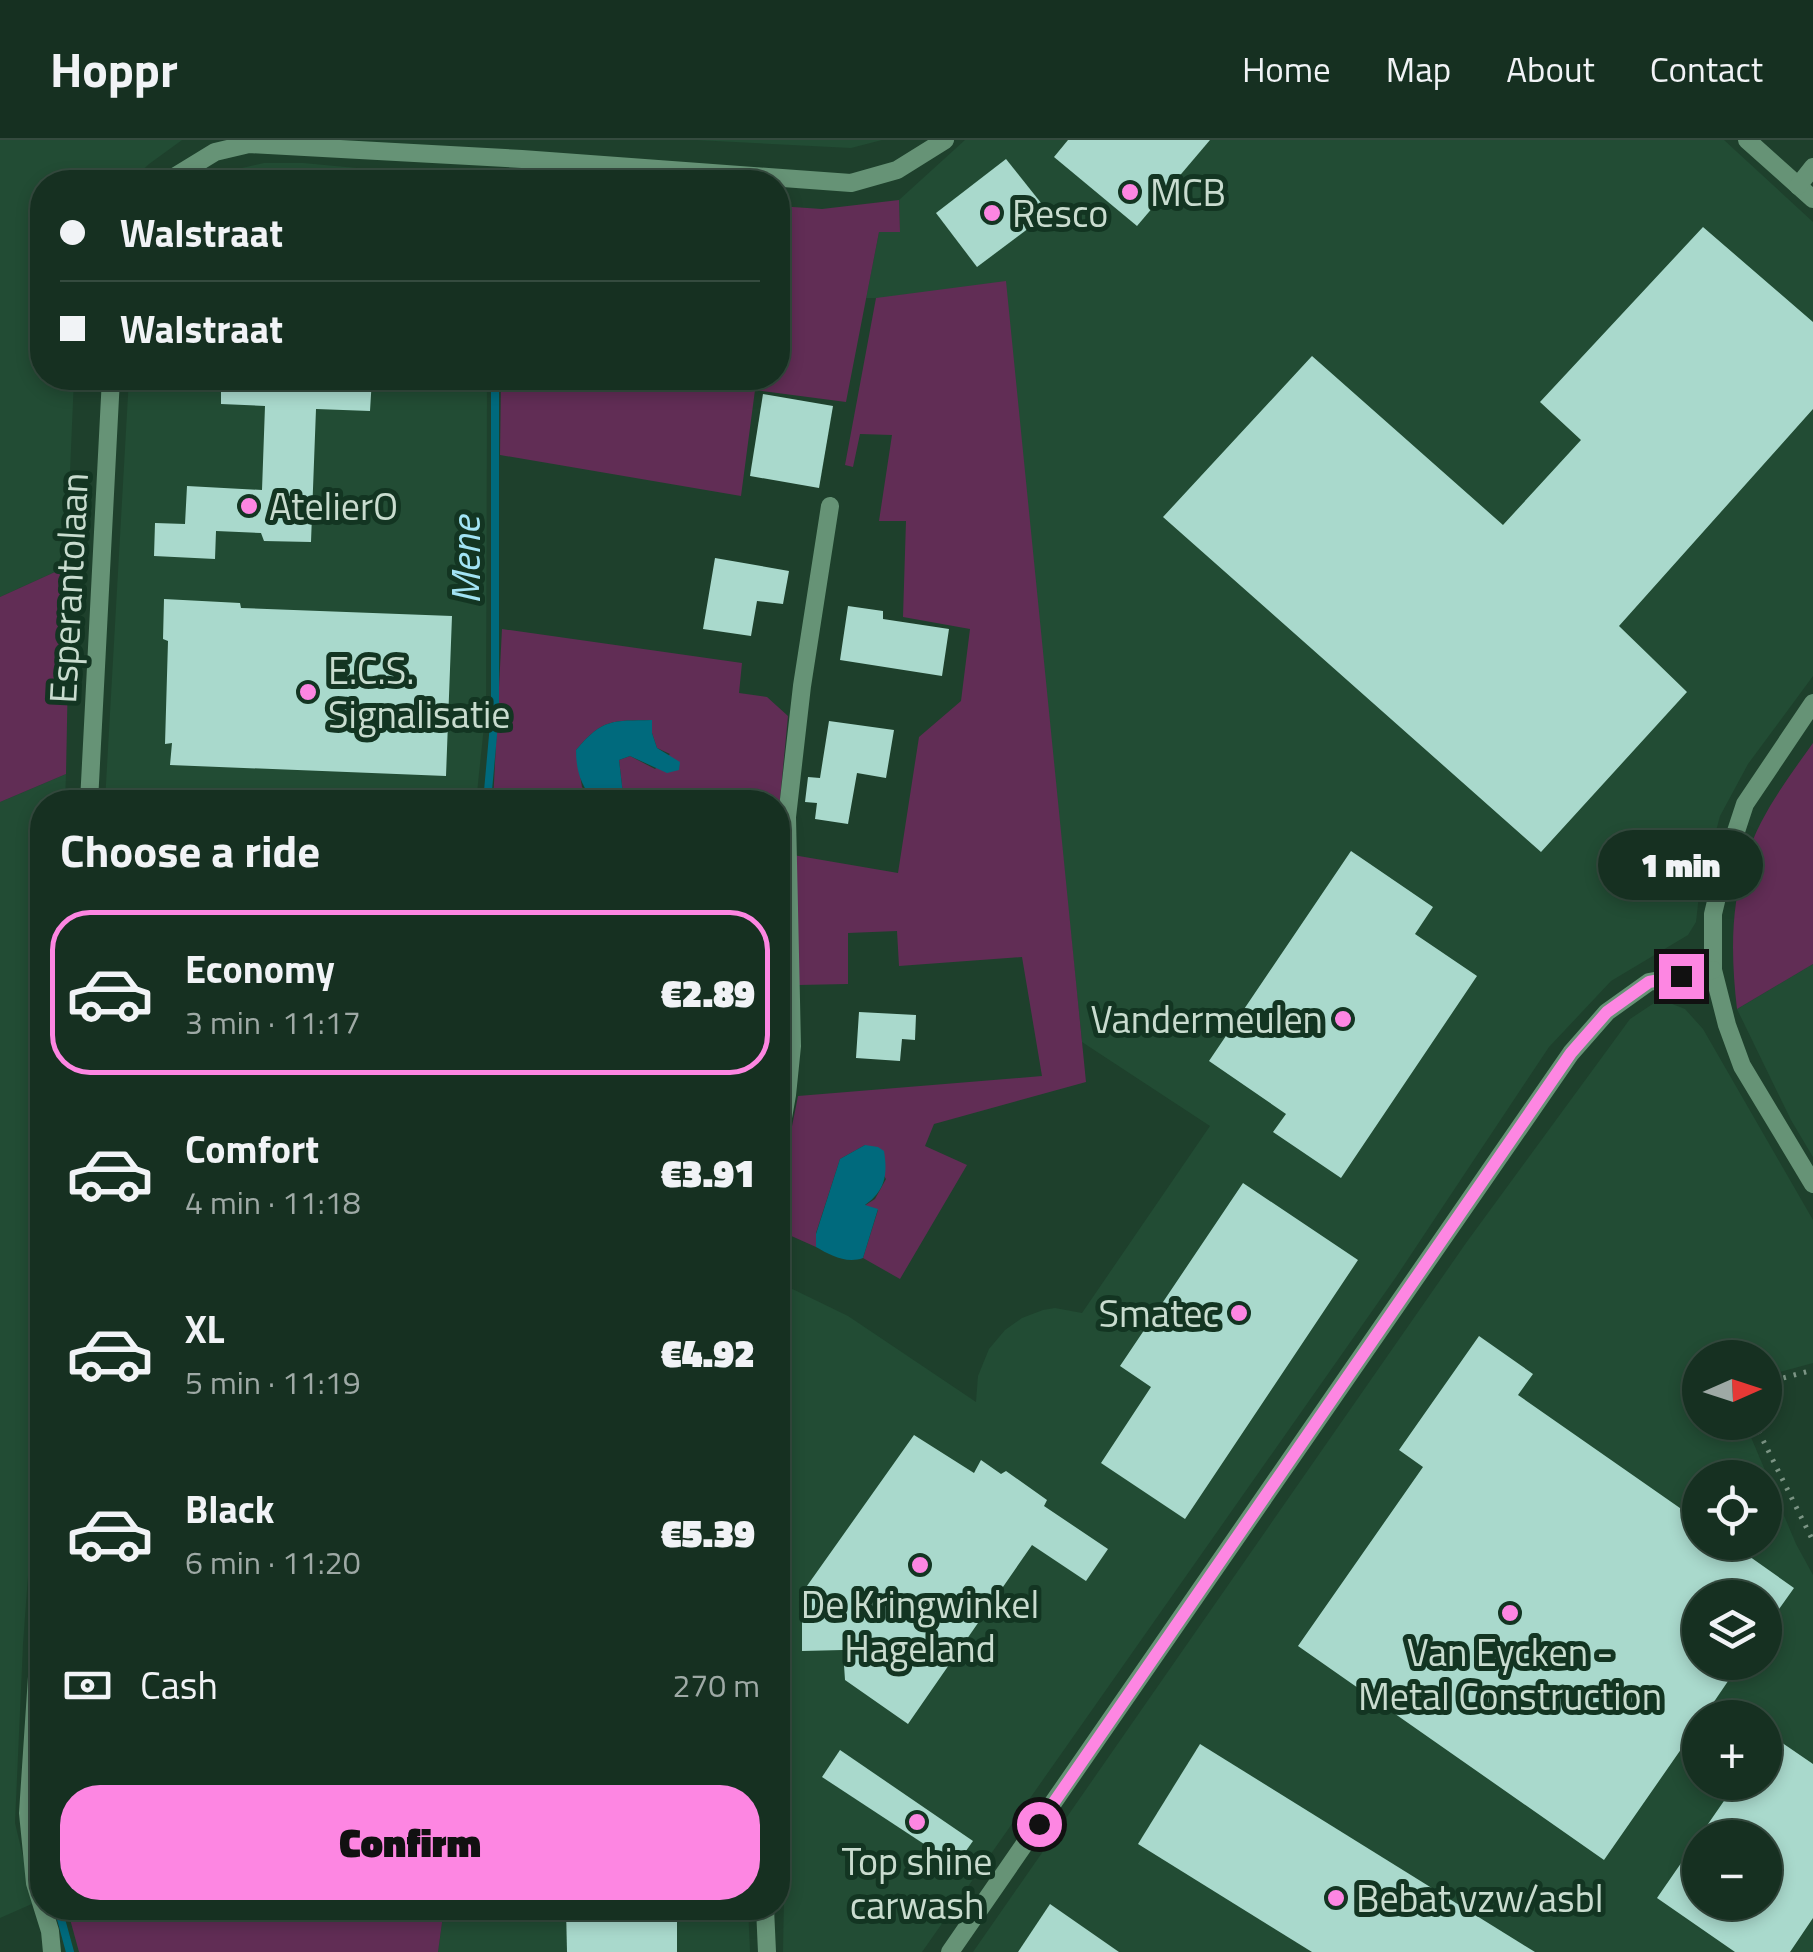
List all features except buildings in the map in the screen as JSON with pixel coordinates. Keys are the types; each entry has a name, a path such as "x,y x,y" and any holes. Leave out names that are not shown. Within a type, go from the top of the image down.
{"street":[{"path":"790,180 851,184 896,170 945,140"},
{"path":"1746,140 1813,199"},
{"path":"186,170 215,152 249,144 659,170"},
{"path":"1798,186 1813,167"},
{"name":"Esperantolaan","path":"90,790 109,390"},
{"path":"790,791 830,506"},
{"path":"1813,703 1745,804 1713,914 1713,970 1742,1066 1813,1184"},
{"path":"790,954 790,1065"},
{"path":"950,1952 1571,1053 1607,1012 1649,982 1713,970"},
{"path":"30,1783 30,1833"},
{"path":"47,1920 52,1952"},
{"path":"766,1920 767,1952"}],"path":[{"path":"1782,1378 1813,1370"},
{"path":"1763,1440 1813,1540"}],"shaded area":[{"path":"0,140 182,140 143,170 30,170 30,390 73,390 66,567 0,597"},
{"path":"696,140 882,140 851,148"},
{"path":"965,140 1724,140 1813,222 1813,676 1748,764 1720,816 1699,895 1696,922 1688,935 1611,981 1549,1047 1396,1277 922,1952 783,1952 784,1920 790,1920 790,1288 848,1316 976,1402 978,1376 989,1349 1005,1330 1043,1310 1082,1313 1210,1126 1082,1042 1033,570 876,298 866,298 879,232 900,232 899,200"},
{"path":"264,163 303,163 378,170 234,170"},
{"path":"899,200 900,232 879,232 846,402 755,390 790,390 790,207 822,209"},
{"path":"1006,281 1086,1082 934,1124 925,1146 967,1165 900,1279 863,1258 878,1210 864,1206 875,1199 886,1179 865,1145 840,1159 816,1233 816,1247 790,1235 790,1136 798,1096 1042,1076 1022,957 899,966 897,931 848,933 848,984 798,985 793,855 898,873 919,737 961,701 970,629 903,617 906,521 879,521 892,435 860,434 853,467 845,465 876,298"},
{"path":"128,390 487,390 486,707 477,790 106,790"},
{"path":"501,390 755,390 741,496 500,455"},
{"path":"70,567 66,774 0,802 0,597"},
{"path":"502,629 742,663 739,693 767,697 788,716 781,790 623,790 619,760 630,756 655,769 670,754 657,748 652,720 609,723 576,750 585,790 494,790"},
{"path":"1813,743 1813,964 1737,1009 1733,932 1741,875 1767,811"},
{"path":"66,774 65,790 30,790 30,1549 15,1823 30,1886 30,1905 0,1918 0,802"},
{"path":"1813,964 1813,1157 1737,1009"},
{"path":"1667,1002 1685,1009 1703,1029 1813,1220 1813,1363 1782,1371 1782,1340 1682,1340 1682,1440 1752,1440 1761,1460 1682,1460 1682,1560 1782,1560 1782,1511 1813,1575 1813,1952 973,1952 1466,1243 1630,1019 1654,1003"},
{"path":"70,1920 442,1920 438,1952 79,1952"},
{"path":"442,1920 749,1920 750,1952 438,1952"}],"water":[{"path":"652,720 657,748 680,762 679,770 667,773 630,756 619,760 623,790 586,790 576,750 601,727"},
{"path":"865,1145 884,1151 885,1175 877,1194 865,1205 878,1209 863,1258 844,1259 816,1247 816,1234 840,1159"}],"waterway":[{"name":"Mene","path":"488,790 495,713 495,390"},
{"name":"Mene","path":"61,1920 70,1952"}],"place":[{"name":"MCB","path":"1130,192"},
{"name":"Resco","path":"992,213"},
{"name":"AtelierO","path":"249,506"},
{"name":"E.C.S. Signalisatie","path":"308,692"},
{"name":"Vandermeulen","path":"1343,1019"},
{"name":"Smatec","path":"1239,1313"},
{"name":"De Kringwinkel Hageland","path":"920,1565"},
{"name":"Van Eycken - Metal Construction","path":"1510,1613"},
{"name":"Top shine carwash","path":"917,1822"},
{"name":"Bebat vzw/asbl","path":"1336,1898"}],"route":[{"path":"1039,1824 1571,1053 1607,1012 1649,982 1681,976"}]}
